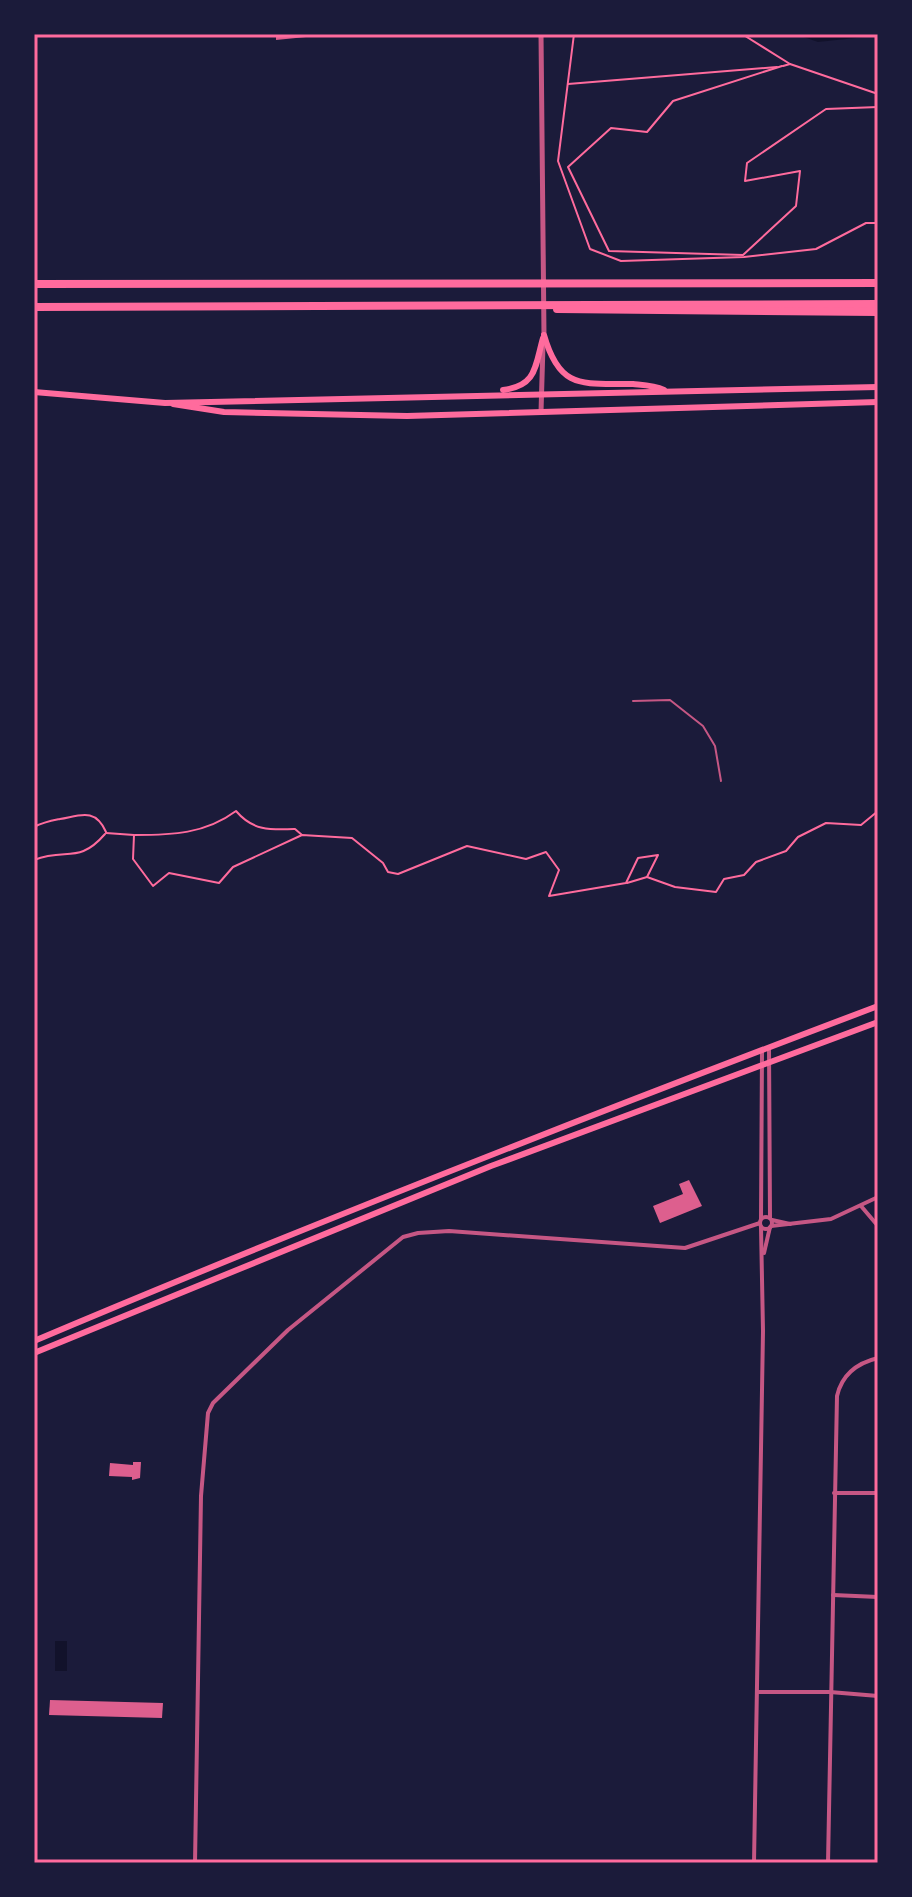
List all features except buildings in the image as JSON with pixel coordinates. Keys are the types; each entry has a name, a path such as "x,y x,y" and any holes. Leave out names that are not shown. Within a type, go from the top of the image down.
{"highway":[{"path":"34,284 878,282"},
{"path":"500,304 574,310 878,312"},
{"path":"34,307 878,304"}],"main road":[{"path":"544,335 553,364 572,380 648,385 665,391"},
{"path":"476,394 513,389 525,384 533,372 544,335"},
{"path":"165,403 878,387"},
{"path":"34,392 165,403 212,412 286,415 407,416 878,402"},
{"path":"34,1341 207,1267 488,1154 878,1006"},
{"path":"34,1353 491,1166 878,1022"}],"street":[{"path":"541,34 544,335 541,412"},
{"path":"762,1260 771,1223 766,1048"},
{"path":"754,1863 760,1223 766,1066"},
{"path":"195,1863 201,1496 208,1413 213,1403 288,1330 403,1237 449,1231 685,1248 760,1223 793,1225 831,1219 878,1197"},
{"path":"861,1206 878,1226"},
{"path":"760,1223 766,1217 771,1223"},
{"path":"828,1863 836,1407 839,1388 847,1374 860,1364 878,1358"},
{"path":"834,1493 878,1493"},
{"path":"833,1595 878,1597"},
{"path":"758,1692 878,1696"}],"lane":[{"path":"633,701 670,700 703,726 715,746 721,781"}],"path":[{"path":"574,34 558,161 590,249 621,261 744,257 816,249 866,223 878,223"},
{"path":"742,34 790,64 878,94"},
{"path":"790,64 673,101 647,132 611,128 568,167 609,251 743,255 796,206 800,171 745,181 747,163 826,109 878,107"},
{"path":"566,84 782,66"},
{"path":"34,860 57,853 72,856 83,853 106,833 168,835 191,832 217,825 236,811 246,823 271,830 295,829 302,835"},
{"path":"134,835 133,859 153,886 169,873 219,883 233,867 302,835 352,838 383,863 388,872 398,874 467,846 526,859 546,852 559,870 549,896 647,877 675,887 716,892 724,879 744,875 756,862 786,851 798,837 826,823 861,825 878,811"},
{"path":"34,827 50,819 77,813 98,820 106,833"},
{"path":"626,883 638,858 658,855 647,877"}],"shaded area":[{"path":"795,34 878,34 878,40 874,36 818,42"},
{"path":"55,1641 67,1641 67,1671 55,1671"}]}
